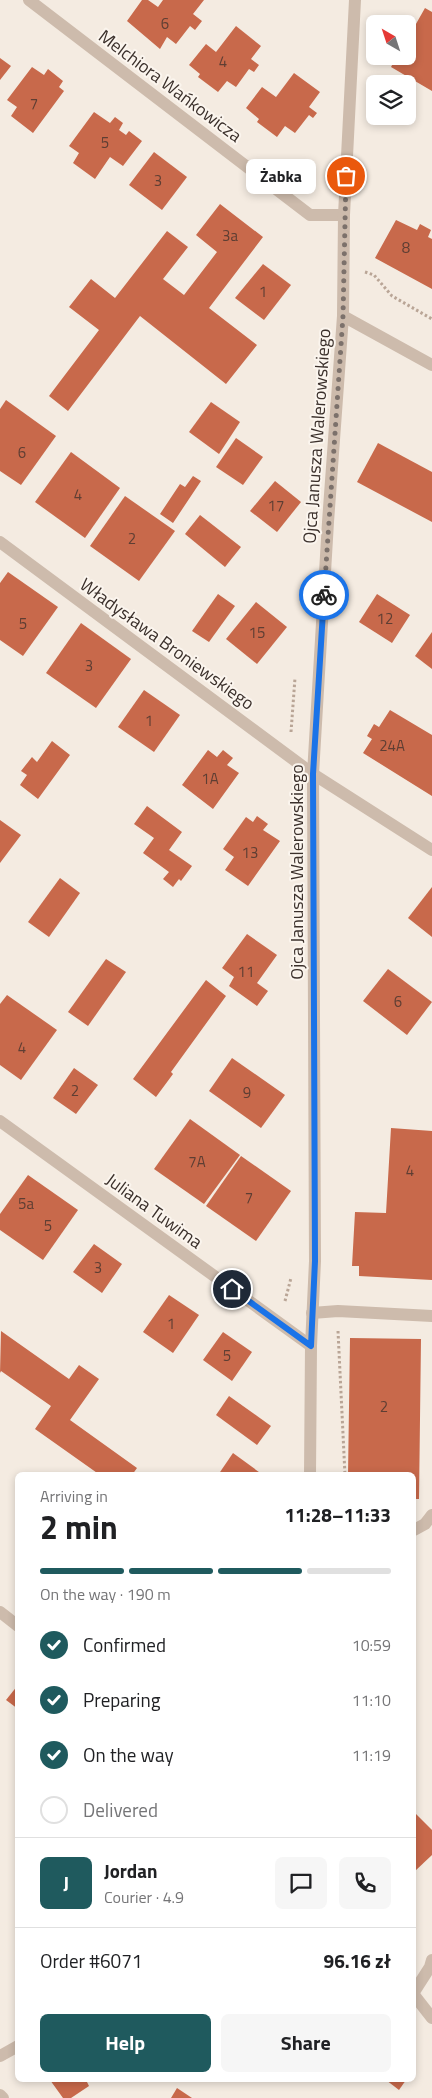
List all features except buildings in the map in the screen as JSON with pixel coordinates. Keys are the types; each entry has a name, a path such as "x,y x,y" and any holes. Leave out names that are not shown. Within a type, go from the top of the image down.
{"street":[{"name":"Melchiora Wańkowicza","path":"29,0 310,215 344,216"},
{"name":"Ojca Janusza Walerowskiego","path":"310,1472 311,1346 315,1261 313,774 327,532 343,316 344,216 355,0"},
{"path":"343,316 432,365"},
{"name":"Władysława Broniewskiego","path":"0,542 313,774 432,850"},
{"name":"Juliana Tuwima","path":"0,1121 311,1346"},
{"path":"312,1313 338,1311 432,1316"},
{"path":"416,1529 425,1524 432,1515"},
{"path":"0,1612 15,1624"},
{"path":"416,1990 430,1967 432,1960"},
{"path":"416,1996 432,2018"},
{"path":"0,2056 15,2048"},
{"path":"0,2095 3,2098"}],"path":[{"path":"279,1323 292,1276"}],"way so far":[{"path":"324,595 343,316 346,176"}],"place":[{"name":"Żabka","path":"346,176"}],"route":[{"path":"232,1289 311,1346 315,1261 313,774 324,595"}]}
